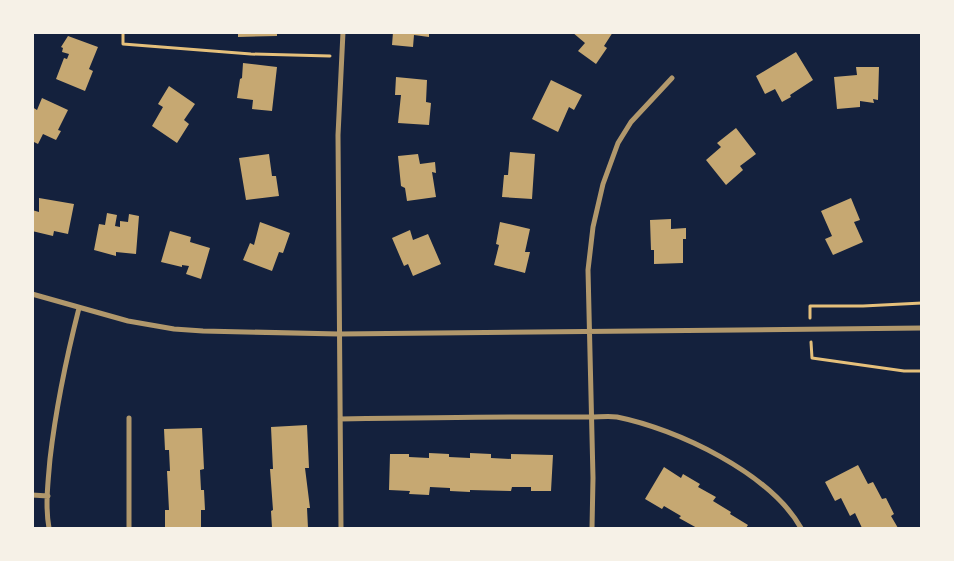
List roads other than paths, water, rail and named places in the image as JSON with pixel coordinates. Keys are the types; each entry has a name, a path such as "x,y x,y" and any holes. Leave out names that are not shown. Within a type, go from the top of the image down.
{"street":[{"path":"341,528 338,135 343,32"},
{"path":"592,528 588,270 593,227 603,184 618,143 631,122 672,78"},
{"path":"32,294 128,321 174,329 203,331 339,334 922,328"},
{"path":"49,528 48,496 54,419 64,363 79,308"},
{"path":"340,419 615,417 654,427 726,460 764,486 784,505 801,528"},
{"path":"129,418 129,528"},
{"path":"32,495 48,496"}]}
